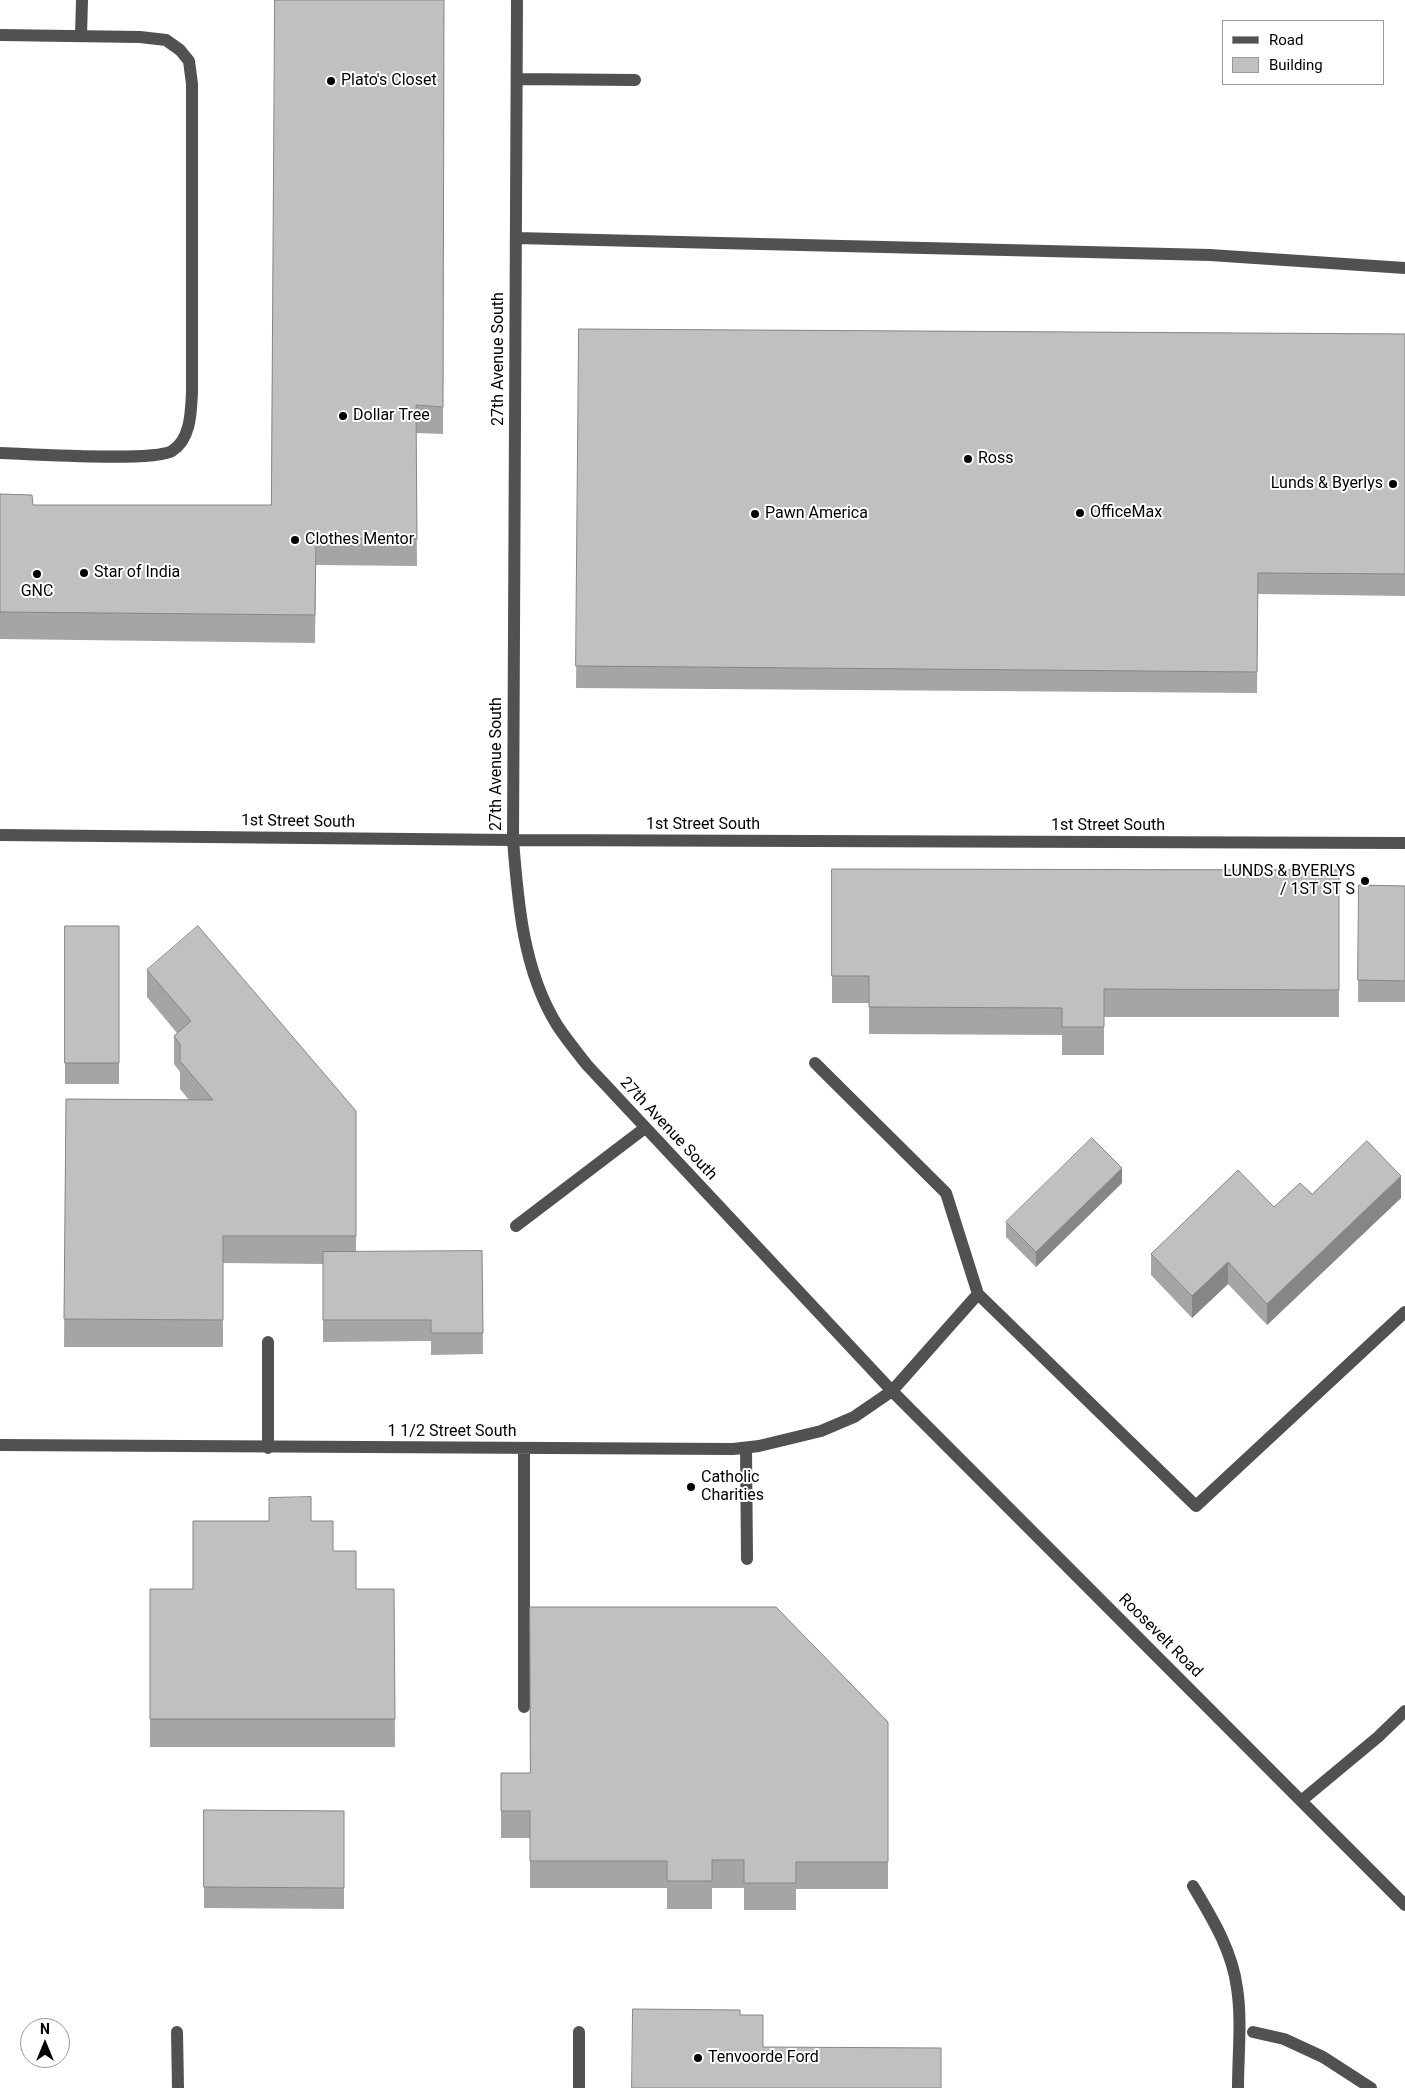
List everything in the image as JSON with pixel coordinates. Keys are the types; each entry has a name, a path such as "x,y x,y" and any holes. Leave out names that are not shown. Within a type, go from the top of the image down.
{"street":[{"path":"81,36 82,0"},
{"name":"27th Avenue South","path":"517,0 513,840 517,898 527,951 539,989 557,1025 587,1065 892,1391"},
{"path":"0,35 140,37 166,40 180,50 189,61 192,84 191,419 183,441 171,452 156,454 121,456 0,453"},
{"path":"517,79 635,80"},
{"path":"516,238 1210,256 1405,268"},
{"name":"1st Street South","path":"0,835 513,840 1405,843"},
{"path":"815,1063 946,1193 978,1294 1196,1506 1405,1312"},
{"path":"516,1226 645,1128"},
{"name":"1 1/2 Street South","path":"0,1445 268,1448 746,1448 821,1431 854,1417 892,1391 978,1294"},
{"path":"268,1342 268,1448"},
{"name":"Roosevelt Road","path":"892,1391 1405,1905"},
{"path":"524,1448 524,1707"},
{"path":"746,1448 747,1559"},
{"path":"1301,1800 1378,1738 1405,1711"},
{"path":"1194,1886 1218,1928 1228,1953 1237,1987 1238,2088"},
{"path":"177,2032 178,2088"},
{"path":"579,2032 579,2088"},
{"path":"1253,2032 1284,2039 1323,2056 1354,2075 1370,2088"}],"building":[{"path":"275,0 444,0 443,407 416,405 417,539 316,538 315,615 0,612 0,494 32,495 33,505 271,505"},
{"path":"579,329 1405,334 1405,574 1258,573 1257,672 576,666"},
{"path":"832,869 1339,870 1339,990 1104,989 1104,1027 1062,1027 1062,1008 869,1007 869,976 832,976"},
{"path":"1359,885 1405,886 1405,981 1358,980"},
{"path":"65,926 119,926 119,1063 65,1063"},
{"path":"198,926 356,1111 356,1236 223,1236 223,1320 64,1319 66,1099 213,1100 180,1061 180,1044 174,1036 191,1021 147,970"},
{"path":"1092,1138 1122,1168 1036,1252 1006,1222"},
{"path":"1367,1141 1401,1176 1267,1304 1228,1262 1192,1296 1151,1254 1238,1170 1274,1207 1300,1183 1312,1194"},
{"path":"482,1251 483,1333 431,1333 431,1320 323,1320 323,1252"},
{"path":"311,1497 311,1521 333,1521 333,1551 356,1551 356,1589 394,1589 395,1719 150,1719 150,1589 193,1589 193,1521 269,1521 269,1498"},
{"path":"530,1607 776,1607 888,1722 888,1862 796,1862 796,1883 744,1883 744,1860 712,1860 712,1881 667,1881 667,1861 530,1861 530,1811 501,1811 501,1773 530,1773"},
{"path":"204,1810 344,1811 344,1888 204,1887"},
{"path":"633,2009 740,2010 740,2015 763,2015 763,2047 941,2048 941,2088 632,2088"}],"place":[{"name":"Plato's Closet","path":"331,81"},
{"name":"Dollar Tree","path":"343,416"},
{"name":"Ross","path":"968,459"},
{"name":"Lunds & Byerlys","path":"1393,484"},
{"name":"OfficeMax","path":"1080,513"},
{"name":"Pawn America","path":"755,514"},
{"name":"Clothes Mentor","path":"295,540"},
{"name":"Star of India","path":"84,573"},
{"name":"GNC","path":"37,574"},
{"name":"LUNDS & BYERLYS / 1ST ST S","path":"1365,881"},
{"name":"Catholic Charities","path":"691,1487"},
{"name":"Tenvoorde Ford","path":"698,2058"}]}
